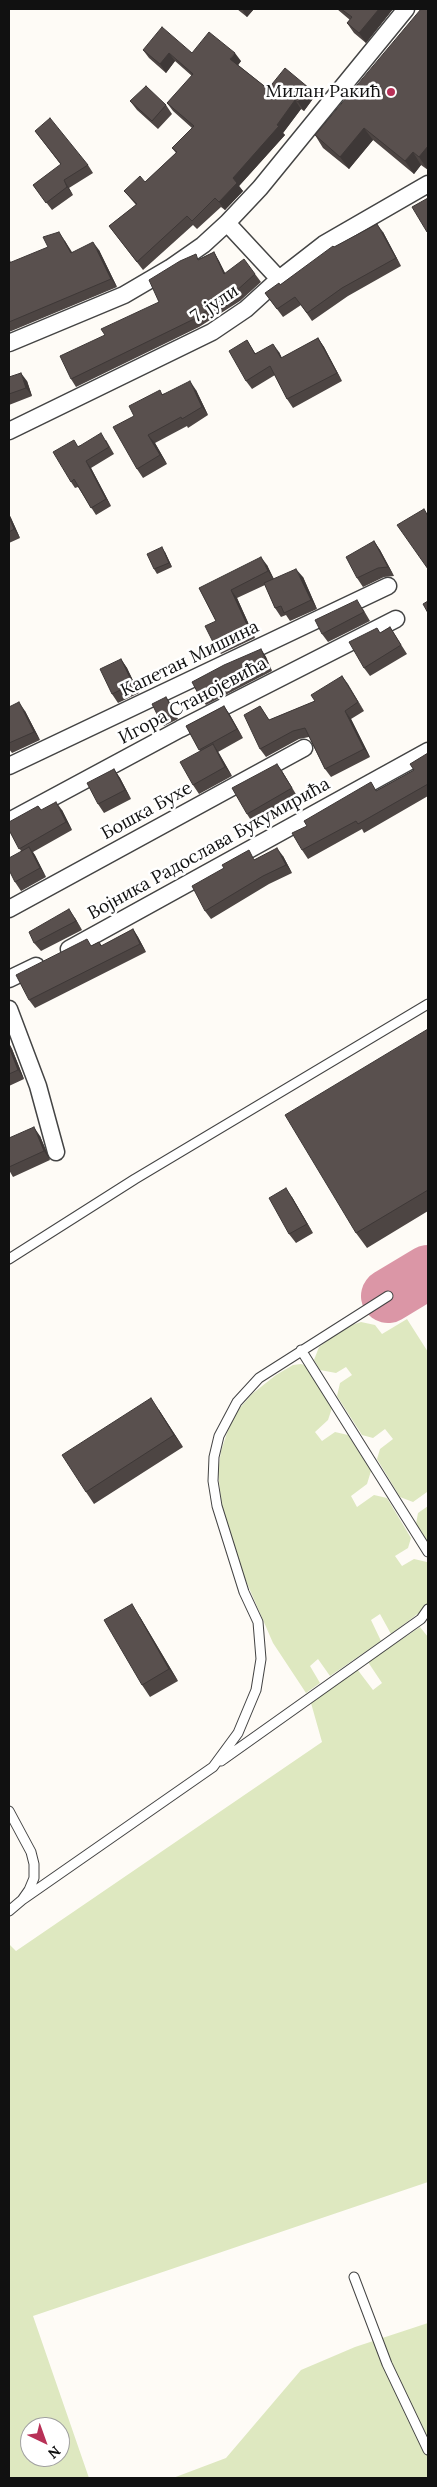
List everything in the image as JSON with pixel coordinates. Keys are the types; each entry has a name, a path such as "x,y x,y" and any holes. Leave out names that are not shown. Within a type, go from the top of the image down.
{"street":[{"path":"9,343 124,295 176,264 227,223 260,188 406,9"},
{"name":"7. јули","path":"9,431 212,332 246,309 279,279 324,244 428,184"},
{"path":"227,223 279,279"},
{"name":"Капетан Мишина","path":"9,766 388,586"},
{"name":"Игора Станојевића","path":"9,821 180,729 396,619"},
{"name":"Бошка Бухе","path":"9,908 304,748"},
{"name":"Војника Радослава Букумирића","path":"9,979 110,928 428,751"},
{"path":"9,1010 38,1086 56,1152"}],"lane":[{"path":"9,1259 135,1178 428,1004"},
{"path":"213,1766 238,1733 256,1690 262,1658 258,1622 244,1592 217,1506 213,1481 214,1457 219,1436 228,1418 248,1389 259,1378 388,1296"},
{"path":"301,1350 428,1552"},
{"path":"9,1911 421,1619 428,1609"},
{"path":"9,1810 31,1852 34,1864 34,1878 22,1900"},
{"path":"354,2277 387,2364 428,2450"}],"green space":[{"path":"407,1319 428,1352 428,1493 413,1502 400,1497 377,1459 380,1449 393,1439 385,1429 373,1438 362,1435 337,1396 340,1383 352,1375 346,1367 336,1373 320,1370 314,1360 319,1347 346,1327 361,1322 375,1325 382,1334"},
{"path":"301,1364 307,1366 332,1408 328,1420 315,1432 322,1441 335,1432 348,1435 371,1471 367,1484 351,1496 357,1507 374,1495 387,1498 411,1538 408,1548 395,1556 402,1566 414,1559 427,1562 428,1565 428,1602 424,1609 391,1634 380,1614 371,1620 381,1641 330,1676 318,1659 310,1666 320,1683 306,1693 273,1643 236,1558 222,1509 218,1472 221,1451 228,1430 238,1410 252,1394 276,1375 293,1365"},
{"path":"428,1506 428,1543 416,1524 418,1513"},
{"path":"420,1627 428,1637 428,2182 33,2316 68,2417 20,2417 20,2467 70,2467 70,2423 89,2478 9,2478 9,1944 16,1951 322,1742 311,1703 357,1669 373,1690 382,1683 368,1662"},
{"path":"428,2323 428,2478 173,2478 226,2458 301,2370 355,2347"}],"building":[{"path":"341,9 379,9 359,33 347,23 352,17"},
{"path":"421,9 428,9 428,146 419,157 413,152 405,161 364,128 340,157 315,135"},
{"path":"162,27 192,53 209,32 235,53 230,59 268,89 285,68 309,88 298,102 295,100 277,125 279,126 233,178 237,183 219,202 215,198 192,221 187,216 137,262 109,226 137,204 124,191 140,176 145,182 177,152 172,148 194,126 167,103 193,74 169,53 160,64 143,50"},
{"path":"146,86 166,105 152,121 130,101"},
{"path":"50,118 88,165 64,180 67,187 46,203 33,185 61,164 35,131"},
{"path":"428,198 428,231 427,232 412,207"},
{"path":"377,224 396,258 342,288 307,313 295,297 277,309 265,293 279,283 280,285 333,246"},
{"path":"59,232 71,253 93,242 111,279 9,322 9,263 48,247 43,237"},
{"path":"214,252 224,274 244,259 255,274 234,293 194,319 71,379 60,356 105,335 101,329 159,302 149,280 180,261 196,254 198,260"},
{"path":"318,338 337,373 287,399 270,366 246,381 229,351 247,340 255,354 273,344 281,358"},
{"path":"21,373 26,388 9,394 9,377"},
{"path":"190,381 202,407 148,435 160,455 137,469 113,427 134,416 129,406 160,390 162,395"},
{"path":"101,433 109,447 86,461 106,499 91,508 74,479 71,482 53,452 74,440 78,447"},
{"path":"424,509 428,516 428,569 397,525"},
{"path":"9,517 14,529 9,532"},
{"path":"374,541 388,567 378,568 357,578 346,557"},
{"path":"162,547 169,563 154,569 147,554"},
{"path":"261,557 268,571 231,590 249,629 215,646 205,626 216,621 199,588"},
{"path":"296,569 311,600 284,613 281,606 275,608 264,583"},
{"path":"357,600 364,612 322,634 315,620"},
{"path":"428,601 428,613 423,604"},
{"path":"390,627 401,645 364,668 349,642 377,628 380,633"},
{"path":"261,649 267,663 200,697 192,682 224,665"},
{"path":"121,659 133,684 112,694 100,669"},
{"path":"342,676 358,702 345,711 364,749 325,769 305,728 293,731 260,749 244,715 260,706 269,720 315,701 311,695"},
{"path":"166,697 175,714 161,722 152,704"},
{"path":"19,702 34,732 9,743 9,707"},
{"path":"224,706 237,729 199,750 186,726"},
{"path":"213,744 225,767 193,785 180,762"},
{"path":"428,753 428,784 358,824 356,821 302,850 292,833 307,826 304,821 371,782 376,791 414,770 410,764"},
{"path":"277,764 292,788 247,814 232,788"},
{"path":"114,769 125,790 98,804 87,783"},
{"path":"56,802 66,822 19,849 9,830 9,822 38,806 41,810"},
{"path":"29,847 40,868 15,882 9,870 9,858"},
{"path":"277,848 286,865 263,876 205,911 192,886 224,868 222,865 249,850 254,860"},
{"path":"69,909 76,921 34,943 29,932"},
{"path":"133,929 140,944 29,1000 16,975 87,939 91,946 99,942 101,946"},
{"path":"428,1029 428,1190 356,1233 285,1115"},
{"path":"9,1047 18,1070 9,1074"},
{"path":"34,1127 44,1151 9,1167 9,1138"},
{"path":"286,1188 307,1224 289,1234 269,1198"},
{"path":"151,1398 174,1435 86,1492 62,1455"},
{"path":"132,1604 169,1669 142,1685 104,1620"}],"taxiway":[{"path":"388,1296 428,1272"}],"place":[{"name":"Милан Ракић","path":"391,92"}]}
